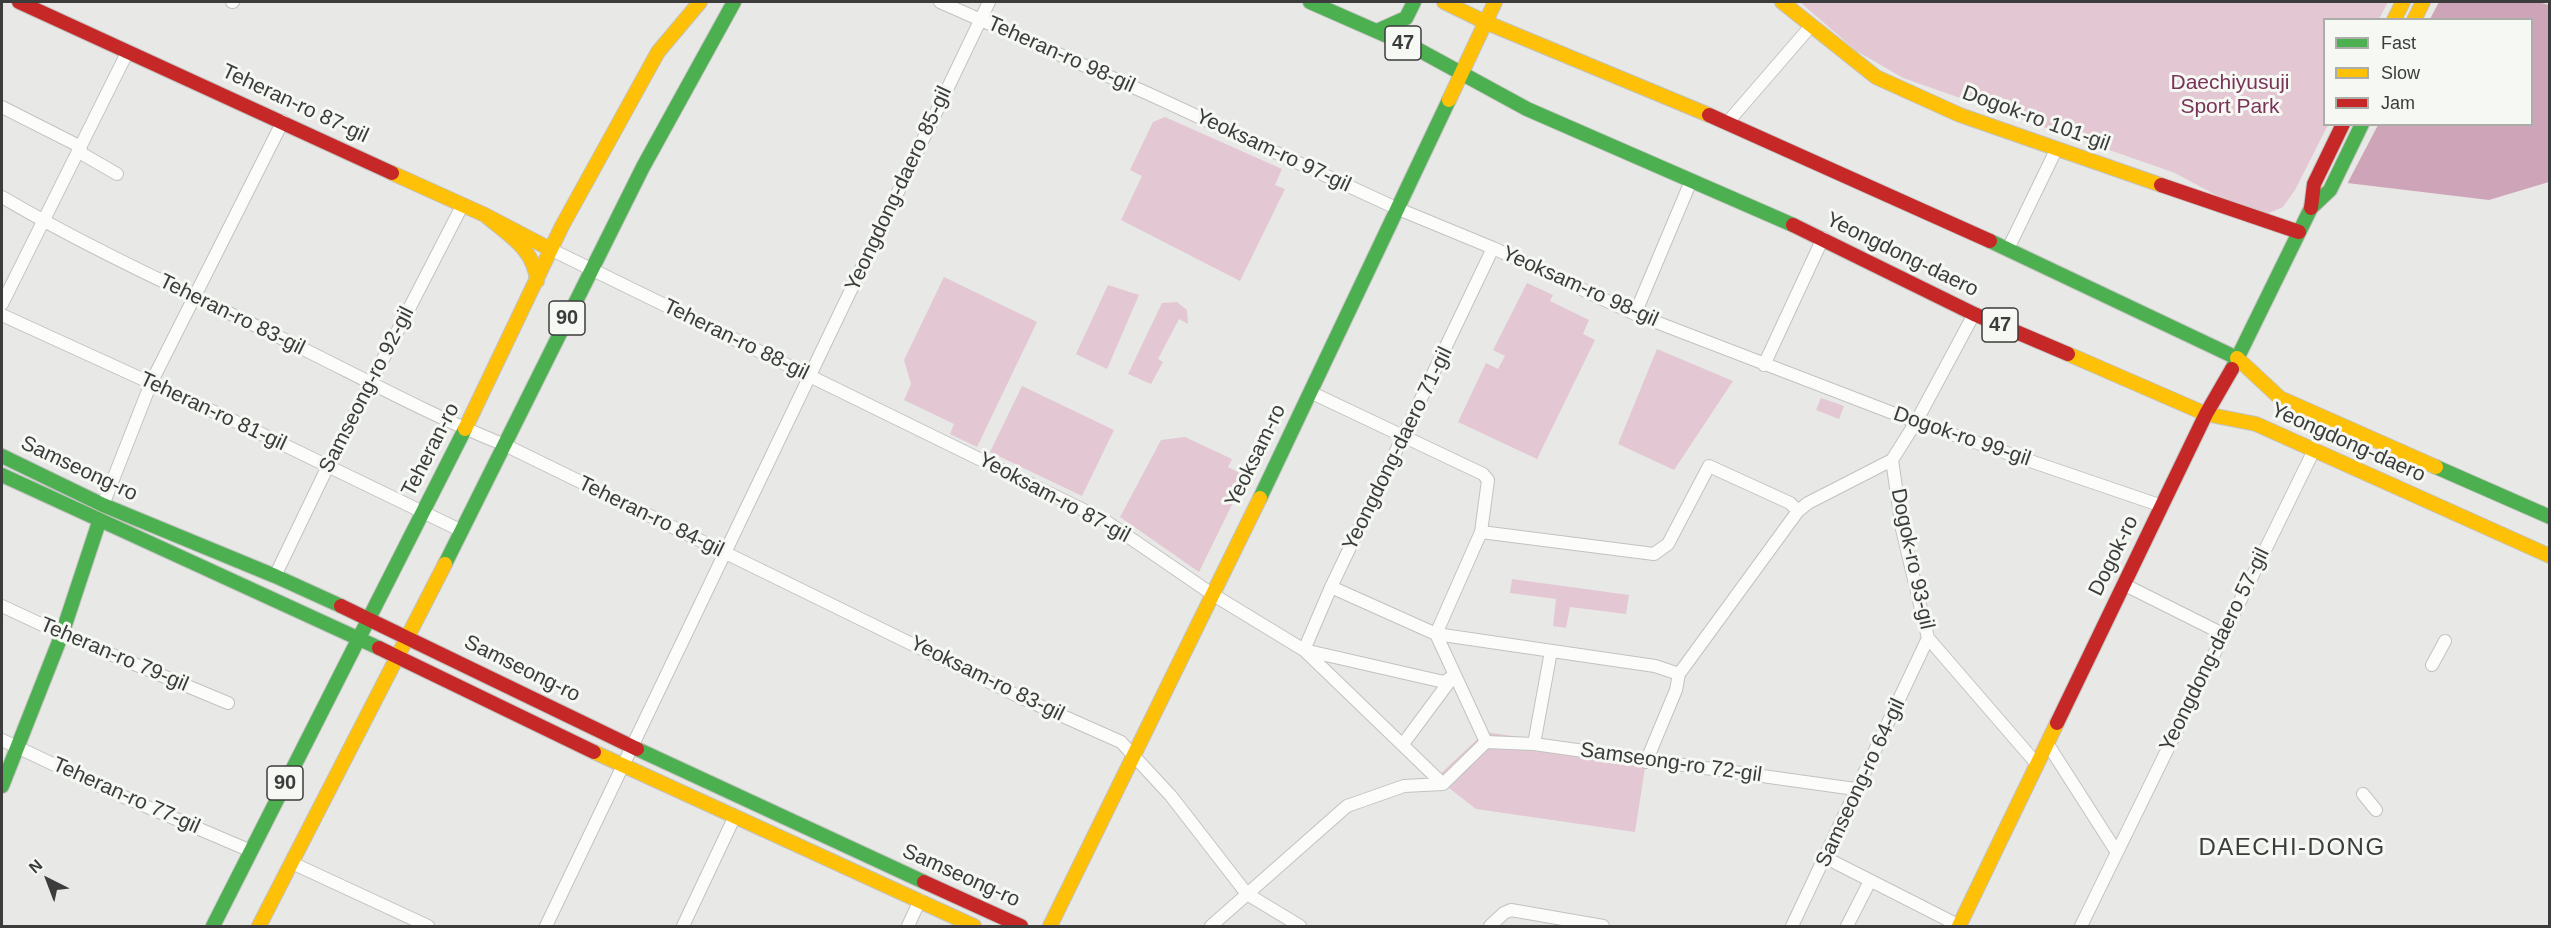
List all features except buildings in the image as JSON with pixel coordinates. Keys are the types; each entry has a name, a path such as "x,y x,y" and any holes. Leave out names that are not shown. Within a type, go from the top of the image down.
{"main road":[{"name":"Teheran-ro 87-gil","path":"20,2 485,215 550,249"},
{"name":"Teheran-ro","path":"213,927 465,429 537,281 550,249 658,52 700,2"},
{"name":"90","path":"259,927 462,531 590,268 681,90 734,2"},
{"name":"Yeongdong-daero","path":"1310,2 1417,49 1459,74 1527,109 1823,238 1974,314 2206,414 2256,424 2550,556"},
{"path":"1344,16 1351,2"},
{"path":"1377,31 1401,23 1409,16 1414,2"},
{"name":"Yeongdong-daero","path":"1444,2 1485,22 1727,123 2008,249 2238,359 2280,398 2550,517"},
{"name":"Yeoksam-ro","path":"1050,927 1310,392 1495,2"},
{"name":"Dogok-ro 101-gil","path":"1782,2 1810,27 1876,77 1960,115 2055,150 2299,232"},
{"path":"2395,18 2403,2"},
{"path":"2415,18 2423,2"},
{"name":"Dogok-ro","path":"2312,208 2314,184 2342,126"},
{"name":"Dogok-ro","path":"1960,926 2036,763 2206,414 2238,359 2299,232 2312,208 2330,190 2361,126"},
{"path":"485,215 529,254 537,266 537,281"},
{"name":"Samseong-ro","path":"2,456 103,505 275,576 367,621 407,637 743,800 1021,927"},
{"name":"Samseong-ro","path":"2,475 99,522 398,656 621,765 920,900 974,927"},
{"path":"2,786 62,634 99,522"}],"street":[{"name":"Teheran-ro 98-gil","path":"940,2 1149,94"},
{"name":"Yeongdong-daero 85-gil","path":"546,927 621,765 989,2"},
{"path":"1727,123 1810,27"},
{"path":"2,304 128,51"},
{"name":"Yeoksam-ro 97-gil","path":"1149,94 1396,208"},
{"path":"2,107 80,150 117,174"},
{"path":"103,505 150,383 283,121"},
{"path":"2008,249 2055,150"},
{"path":"1635,314 1691,181"},
{"name":"Teheran-ro 83-gil","path":"2,197 44,222 465,429"},
{"name":"Samseong-ro 92-gil","path":"275,576 328,466 462,206"},
{"name":"Yeoksam-ro 98-gil","path":"1396,208 1493,248 1635,314 1764,365"},
{"path":"1764,365 1823,238"},
{"name":"Yeongdong-daero 71-gil","path":"1304,650 1331,587 1493,248"},
{"name":"Teheran-ro 88-gil","path":"550,249 921,431"},
{"path":"1646,762 1676,690 1679,674 1798,511 1808,503 1892,460 1916,422 1974,314"},
{"name":"Teheran-ro 81-gil","path":"2,315 328,466 462,531"},
{"name":"Dogok-ro 99-gil","path":"1764,365 1916,422 2162,506"},
{"path":"1211,927 1347,806 1404,786 1443,784 1486,742 1436,634 1481,532 1488,480 1483,474 1310,392"},
{"name":"Teheran-ro 84-gil","path":"465,429 505,445 836,607"},
{"name":"Yeoksam-ro 87-gil","path":"921,431 1097,516 1212,594 1304,650"},
{"name":"Yeongdong-daero 57-gil","path":"2081,927 2116,851 2314,450"},
{"name":"Dogok-ro 93-gil","path":"1892,460 1902,529 1928,638 2036,763"},
{"path":"1481,532 1654,554 1668,543 1709,466 1790,503 1798,511"},
{"path":"2123,584 2223,634"},
{"path":"1331,587 1436,634 1655,666 1679,674"},
{"name":"Teheran-ro 79-gil","path":"2,606 62,634 228,703"},
{"name":"Yeoksam-ro 83-gil","path":"836,607 1020,697 1121,742 1171,796 1247,894"},
{"name":"Samseong-ro 64-gil","path":"1792,927 1928,638"},
{"path":"2432,665 2445,642"},
{"path":"1304,650 1444,682 1455,675"},
{"path":"1304,650 1443,784"},
{"path":"1534,744 1551,651"},
{"path":"1403,744 1455,675"},
{"name":"Teheran-ro 77-gil","path":"2,740 110,791 251,851"},
{"name":"Samseong-ro 72-gil","path":"1486,742 1534,744 1646,762 1702,766 1855,789"},
{"path":"2047,743 2116,851"},
{"path":"2363,794 2376,810"},
{"path":"683,927 735,816"},
{"path":"1826,858 1960,926"},
{"path":"292,863 428,927"},
{"path":"1847,927 1870,881"},
{"path":"1247,894 1300,927"},
{"path":"908,927 920,900"},
{"path":"1490,927 1503,913 1511,910 1603,927"}],"green space":[{"name":"Daechiyusuji Sport Park","path":"1800,2 2388,2 2380,18 2323,18 2323,126 2327,126 2295,190 2283,207 2264,215 2223,199 2175,173 1903,78 1855,50"},
{"path":"1165,117 1282,169 1275,185 1285,189 1240,281 1121,220 1142,176 1130,170 1153,122"},
{"path":"944,277 1037,322 977,447 950,434 954,424 904,400 911,384 904,360"},
{"path":"1527,283 1553,295 1550,301 1589,320 1583,334 1595,340 1537,459 1458,422 1486,363 1498,369 1505,356 1493,350"},
{"path":"1108,285 1139,295 1107,369 1076,354"},
{"path":"1177,302 1187,310 1188,324 1179,319 1158,359 1163,362 1151,384 1128,374 1162,303"},
{"path":"1657,349 1733,381 1674,470 1618,444"},
{"path":"1022,386 1114,430 1082,496 990,452"},
{"path":"1821,398 1844,406 1839,419 1816,410"},
{"path":"1185,437 1232,459 1228,467 1246,476 1199,572 1120,517 1161,440"},
{"path":"1512,579 1629,595 1626,614 1570,607 1566,628 1553,626 1556,599 1510,593"},
{"path":"1485,732 1647,755 1635,832 1476,809 1436,778"}],"shaded area":[{"path":"2439,2 2538,2 2549,5 2549,182 2489,200 2347,183 2376,126 2533,126 2533,18 2431,18"}],"pier":[{"path":"2373,126 2377,126 2346,186 2345,182"}],"traffic: fast":[{"path":"445,564 643,167 734,2"},
{"path":"1310,2 1417,49 1527,109 1793,225"},
{"path":"1377,31 1406,18 1414,2"},
{"path":"1260,498 1449,100"},
{"path":"2232,369 2311,208 2330,190 2361,126"},
{"path":"1990,241 2237,358"},
{"path":"213,926 465,429"},
{"path":"2,456 103,505 275,576 341,606"},
{"path":"2436,467 2550,517"},
{"path":"2,475 379,648"},
{"path":"2,786 62,634 99,522"},
{"path":"637,749 924,882"}],"traffic: slow":[{"path":"465,429 562,226 658,52 700,2"},
{"path":"1444,2 1485,22 1709,115"},
{"path":"1449,100 1495,2"},
{"path":"1782,2 1876,77 1960,115 2161,185"},
{"path":"2395,18 2403,2"},
{"path":"2415,18 2423,2"},
{"path":"392,173 485,215 550,249"},
{"path":"485,215 525,251 531,260 537,281"},
{"path":"2068,354 2206,414 2256,424 2550,556"},
{"path":"2237,358 2280,398 2436,467"},
{"path":"1050,926 1260,498"},
{"path":"259,926 445,564"},
{"path":"1959,926 2057,723"},
{"path":"594,752 974,926"}],"traffic: jam":[{"path":"19,2 392,173"},
{"path":"1709,115 1990,241"},
{"path":"2311,208 2314,184 2342,126"},
{"path":"2161,185 2299,232"},
{"path":"1793,225 1974,314 2068,354"},
{"path":"2057,723 2206,414 2232,369"},
{"path":"341,606 637,749"},
{"path":"379,648 594,752"},
{"path":"924,882 1021,926"}],"district":[{"name":"DAECHI-DONG","path":"2292,848"}]}
